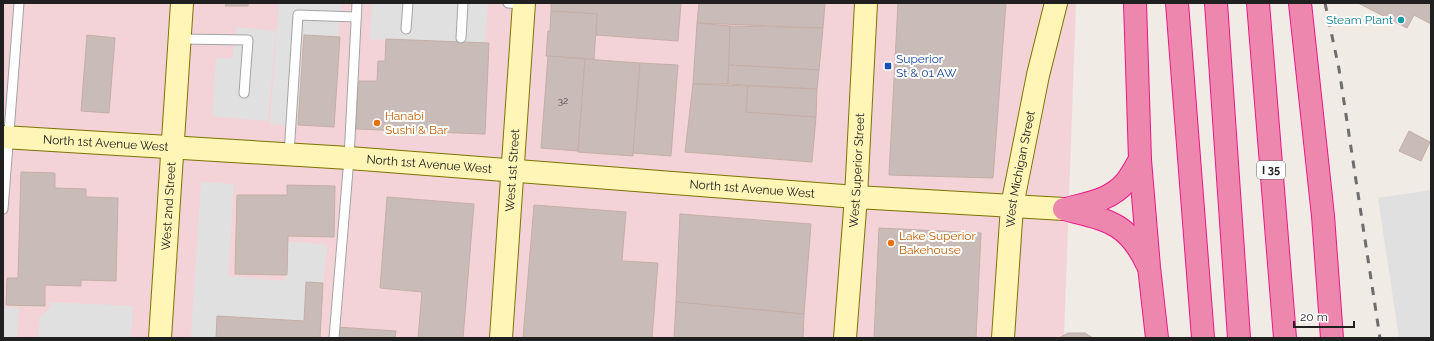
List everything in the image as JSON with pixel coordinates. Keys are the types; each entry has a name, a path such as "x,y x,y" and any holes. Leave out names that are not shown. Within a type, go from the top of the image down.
{"highway":[{"path":"1135,3 1140,160 1149,267 1157,338"},
{"path":"1177,3 1203,338"},
{"path":"1216,3 1239,338"},
{"name":"I 35","path":"1258,3 1285,338"},
{"path":"1300,3 1323,216 1332,338"},
{"path":"1064,209 1101,200 1115,192 1125,183 1140,160"},
{"path":"1064,209 1109,221 1122,229 1141,251 1149,267"}],"street":[{"name":"West 2nd Street","path":"160,338 174,148 182,3"},
{"name":"West 1st Street","path":"501,338 513,170 519,3"},
{"name":"West Superior Street","path":"845,338 856,197 866,3"},
{"name":"West Michigan Street","path":"1003,338 1012,206 1038,75 1056,3"},
{"name":"North 1st Avenue West","path":"5,137 349,158 856,197 1064,209"}],"lane":[{"path":"3,209 5,137 19,3"},
{"path":"334,338 349,158 357,3"},
{"path":"406,29 408,3"},
{"path":"461,38 463,3"},
{"path":"289,154 298,16 356,17"},
{"path":"180,39 248,40 244,92"}],"shaded area":[{"path":"3,3 1076,3 1064,338 3,338"},
{"path":"279,3 342,3 338,38 303,35 297,126 270,124"},
{"path":"372,3 488,3 485,46 370,39"},
{"path":"236,27 276,31 268,121 212,116 216,58 231,59 233,57"},
{"path":"201,182 234,184 228,276 285,281 287,241 327,245 323,283 308,283 304,321 218,316 216,338 191,338"},
{"path":"1431,190 1431,338 1399,338 1378,198"},
{"path":"50,302 133,306 131,338 38,338 40,317 50,308"},
{"path":"3,307 19,308 17,338 3,338"}],"building":[{"path":"226,3 248,3 248,6 225,6"},
{"path":"551,3 681,3 678,41 596,35 597,14 551,11"},
{"path":"699,3 825,3 823,28 697,23"},
{"path":"898,3 1006,3 993,178 889,175"},
{"name":"Steam Plant","path":"1358,3 1431,3 1431,24 1414,15 1407,28"},
{"path":"551,11 597,14 594,59 546,56 548,31 550,31"},
{"path":"697,23 730,26 728,84 693,84"},
{"path":"730,26 823,28 819,70 729,65"},
{"path":"87,35 115,38 109,113 81,111"},
{"path":"304,35 340,37 334,127 298,125"},
{"path":"386,39 489,43 485,134 356,129 358,81 377,81 378,61 385,61"},
{"path":"548,56 585,59 578,151 541,148"},
{"path":"585,59 640,63 633,156 578,152"},
{"path":"640,63 678,65 671,156 633,153"},
{"path":"729,65 819,70 817,89 728,84"},
{"path":"693,84 748,86 746,112 816,117 812,162 685,152"},
{"path":"748,86 817,89 816,117 746,112"},
{"path":"1409,131 1430,142 1421,161 1399,151"},
{"path":"21,172 55,173 55,188 86,189 86,197 118,198 116,281 81,280 81,286 45,285 45,306 6,305 7,278 18,278"},
{"path":"287,185 335,186 334,237 288,236 287,275 235,274 237,195 287,195"},
{"path":"387,197 474,204 463,338 418,338 422,292 380,288"},
{"path":"534,205 626,212 622,261 658,263 652,338 523,338"},
{"path":"680,214 811,224 804,314 676,302"},
{"path":"879,228 981,233 976,338 874,338"},
{"path":"306,282 323,283 320,338 216,338 217,316 304,321"},
{"path":"676,302 804,314 803,338 674,338"},
{"path":"337,327 396,331 395,338 336,338"},
{"path":"1068,333 1085,333 1093,338 1059,338"}],"railway":[{"path":"1325,3 1339,69 1380,338"}],"place":[{"name":"Steam Plant","path":"1401,20"},
{"name":"Superior St & 01 AW","path":"888,66"},
{"name":"Hanabi Sushi & Bar","path":"377,123"},
{"name":"Lake Superior Bakehouse","path":"891,243"}]}
